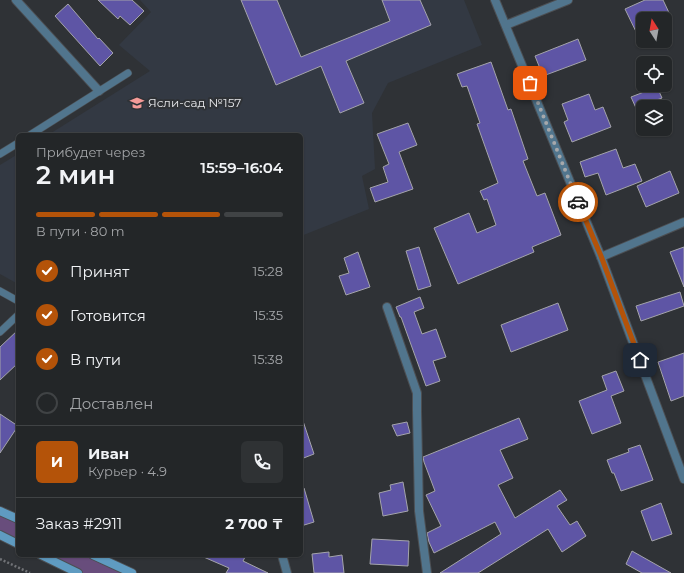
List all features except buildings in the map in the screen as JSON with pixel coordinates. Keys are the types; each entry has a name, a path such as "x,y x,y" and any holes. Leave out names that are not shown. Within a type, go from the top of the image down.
{"street":[{"path":"16,0 99,91"},
{"path":"495,0 601,256 684,479"},
{"path":"506,25 568,0"},
{"path":"601,256 684,222"},
{"path":"387,307 417,393 419,511 427,573"},
{"path":"0,511 16,518"},
{"path":"0,535 16,543"},
{"path":"45,557 78,573"},
{"path":"97,557 132,573"},
{"path":"283,557 287,573"}],"lane":[{"path":"33,133 128,73"},
{"path":"0,154 16,144"},
{"path":"0,291 16,300"},
{"path":"0,332 16,316"}],"path":[{"path":"0,559 30,573"}],"shaded area":[{"path":"140,0 464,0 482,45 388,83 372,113 375,169 362,176 369,209 303,235 303,133 51,133 150,71 119,45 151,12"},
{"path":"16,155 16,283 0,274 0,165"},
{"path":"0,514 16,521 16,541 0,534"},
{"path":"49,557 91,557 124,573 82,573"}],"way so far":[{"path":"530,83 578,202"}],"place":[{"name":"Ясли-сад №157","path":"137,103"}],"route":[{"path":"578,202 601,256 640,360"}]}
